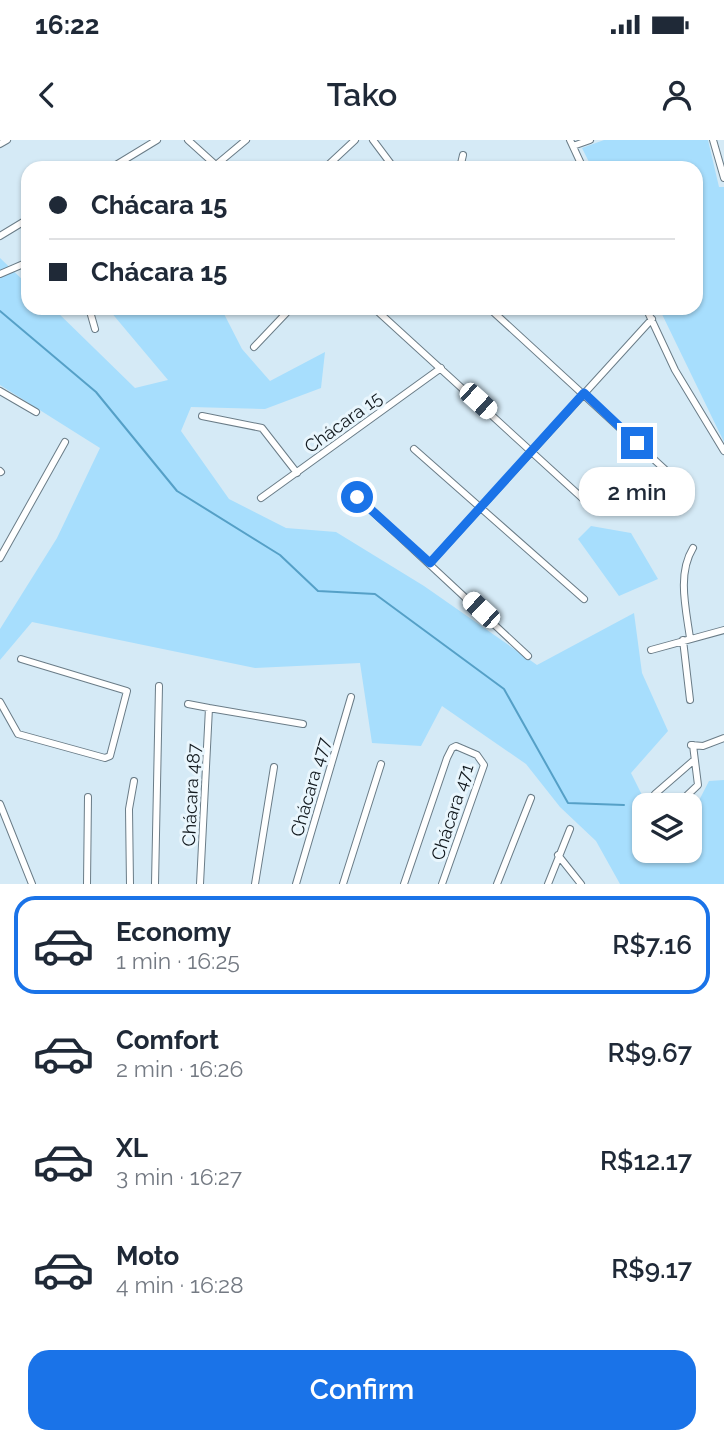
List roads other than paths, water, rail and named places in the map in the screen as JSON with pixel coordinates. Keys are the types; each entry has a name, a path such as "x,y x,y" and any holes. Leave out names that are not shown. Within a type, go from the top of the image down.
{"street":[{"path":"0,145 7,140"},
{"path":"124,161 157,140"},
{"path":"188,140 211,161"},
{"path":"223,161 246,140"},
{"path":"332,161 355,140"},
{"path":"373,140 389,161"},
{"path":"580,161 572,143 590,140"},
{"path":"713,140 724,178"},
{"path":"462,161 463,155"},
{"path":"0,236 21,223"},
{"path":"0,274 21,266"},
{"path":"91,315 94,329"},
{"path":"254,347 284,315"},
{"path":"382,315 592,507"},
{"path":"497,315 672,476"},
{"path":"650,315 675,370 724,451"},
{"path":"430,563 652,319"},
{"name":"Chácara 15","path":"261,498 441,368"},
{"path":"0,391 36,412"},
{"path":"202,416 262,428 297,473"},
{"path":"0,558 65,442"},
{"path":"414,449 584,599"},
{"path":"357,497 528,656"},
{"path":"690,701 684,581 686,563 693,548"},
{"path":"651,650 724,630"},
{"path":"0,702 18,734 105,758 110,756 127,691 21,659"},
{"path":"155,884 159,686"},
{"name":"Chácara 477","path":"296,884 351,698"},
{"path":"188,704 303,724"},
{"name":"Chácara 487","path":"200,884 209,708"},
{"path":"690,793 698,785 691,745 703,746 724,738"},
{"name":"Chácara 471","path":"404,884 447,758 456,746 477,755 484,765 442,884"},
{"path":"656,793 693,761"},
{"path":"343,884 381,764"},
{"path":"255,884 274,767"},
{"path":"130,884 129,809 134,781"},
{"path":"87,884 88,797"},
{"path":"497,884 531,798"},
{"path":"0,804 32,884"},
{"path":"548,884 570,829"},
{"path":"558,855 581,884"}],"waterway":[{"path":"0,311 96,392 177,491 280,555 318,591 375,594 504,689 568,803 624,805"}]}
